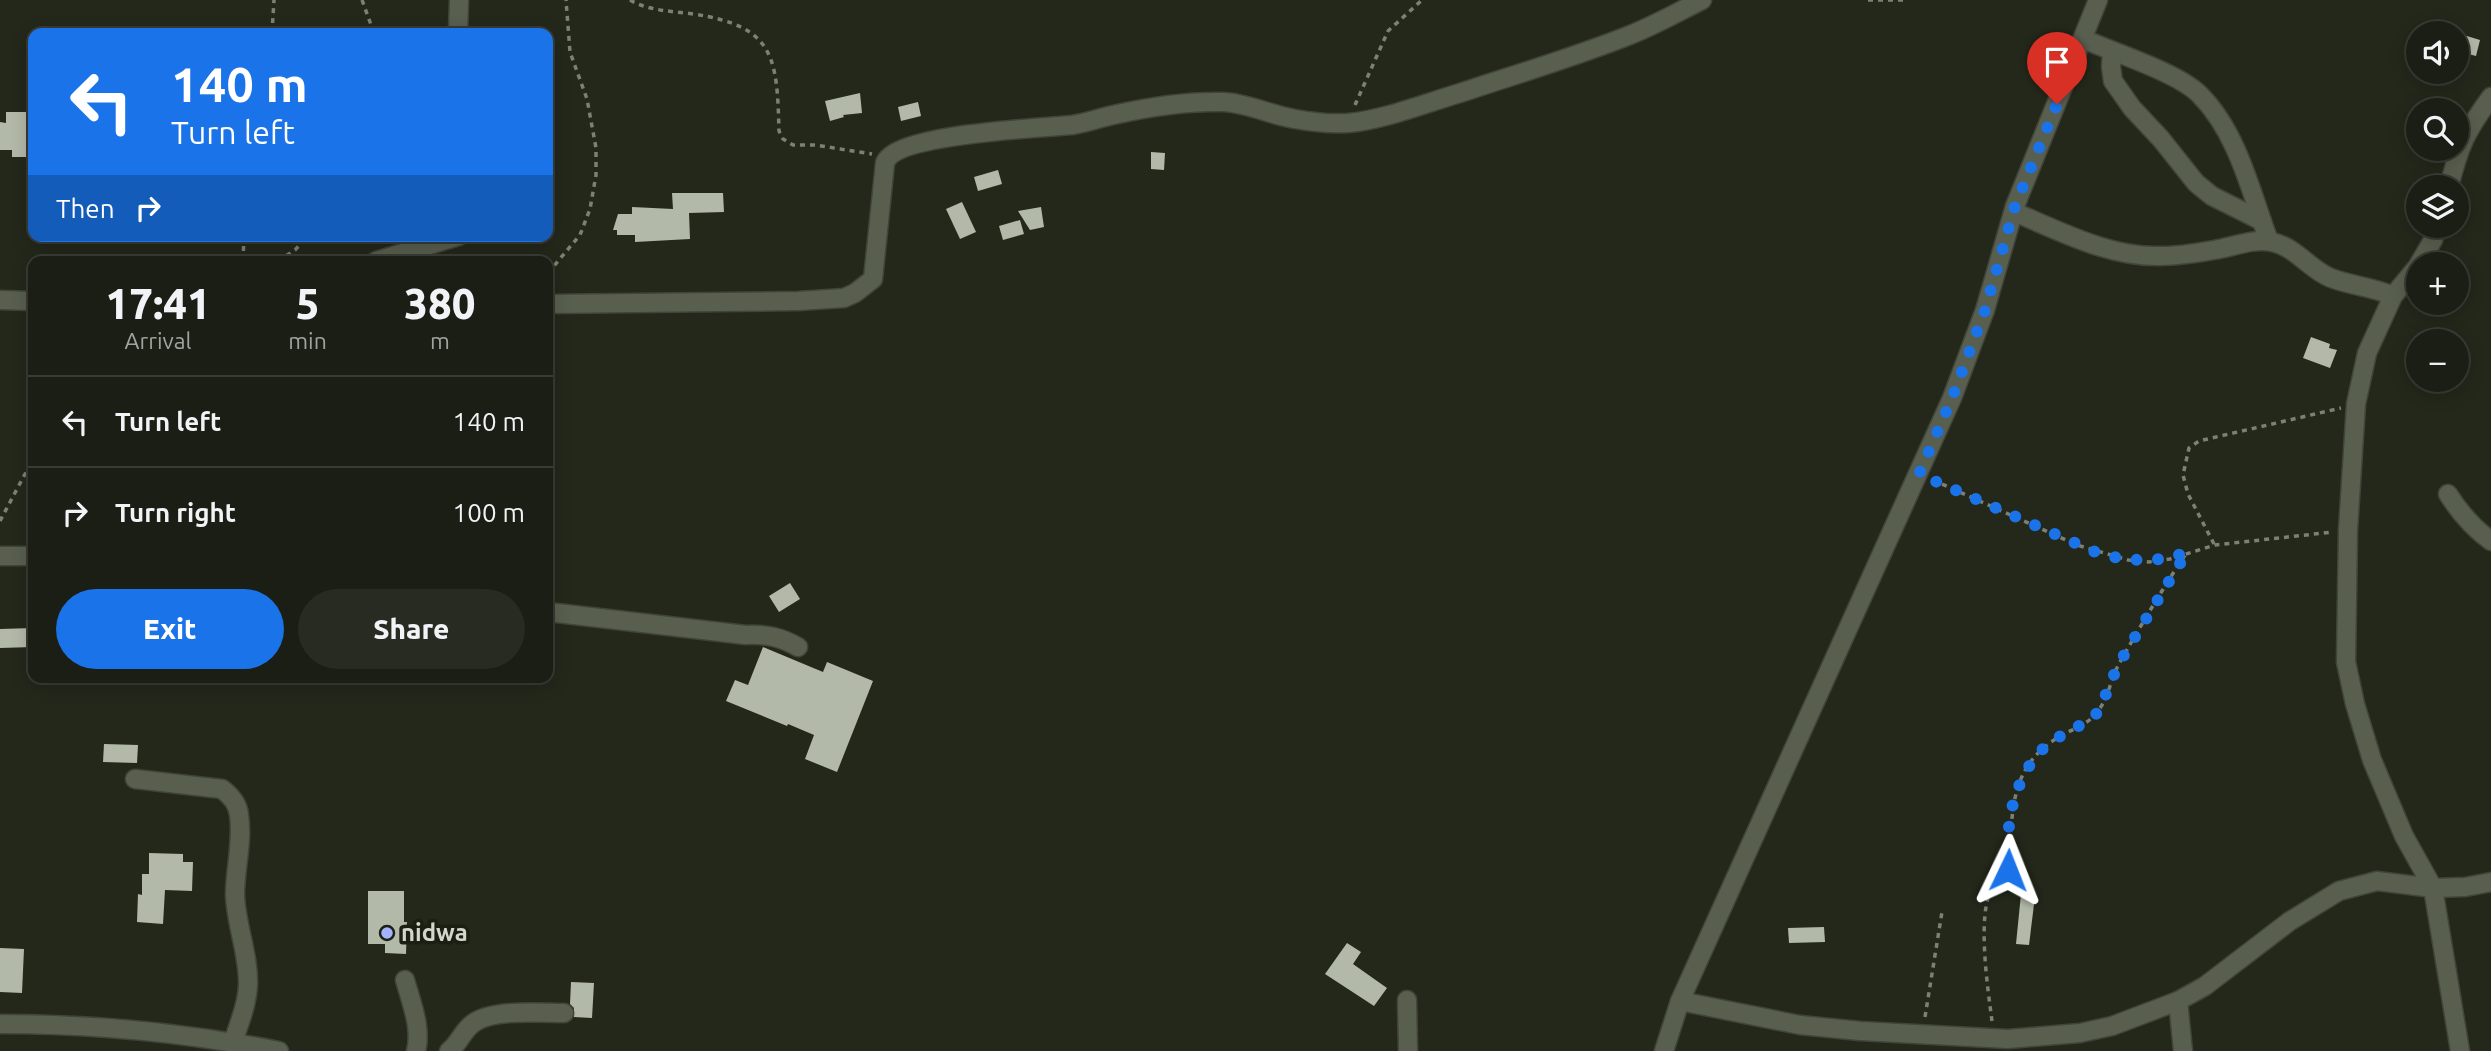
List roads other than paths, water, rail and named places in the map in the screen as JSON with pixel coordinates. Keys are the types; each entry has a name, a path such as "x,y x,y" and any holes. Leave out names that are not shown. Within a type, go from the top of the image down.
{"street":[{"path":"458,28 459,0"},
{"path":"553,304 844,298 873,279 887,158 907,147 952,137 1037,126 1073,125 1115,114 1179,103 1225,102 1259,108 1294,119 1348,123 1404,110 1523,72 1632,34 1702,0"},
{"path":"1664,1051 1680,1001 1952,398 1985,310 2014,212 2098,0"},
{"path":"2083,39 2176,78 2200,94 2224,127 2241,163 2269,241"},
{"path":"2112,52 2113,81 2132,108 2196,183 2212,196 2262,221"},
{"path":"2452,175 2459,147 2470,125 2491,97"},
{"path":"2014,212 2084,241 2133,256 2163,256 2269,241 2283,245 2329,278 2376,289 2393,296"},
{"path":"393,256 439,242"},
{"path":"2406,280 2393,296 2367,354 2356,404 2348,530 2346,662 2372,760 2404,836 2433,888 2460,1051"},
{"path":"0,300 28,301"},
{"path":"2448,494 2477,531 2491,541"},
{"path":"0,556 28,556"},
{"path":"553,613 746,635 766,634 785,639 798,647"},
{"path":"135,779 222,789 232,797 239,811 236,903 248,984 245,1006 233,1042"},
{"path":"1680,1001 1800,1025 1996,1043 2039,1038 2102,1028 2178,1001 2205,986 2290,921 2339,891 2377,881 2433,888 2465,887 2491,882"},
{"path":"405,980 416,1017 416,1051"},
{"path":"1408,1000 1408,1051"},
{"path":"2178,1001 2183,1051"},
{"path":"449,1051 466,1029 476,1021 491,1016 564,1013"},
{"path":"0,1024 119,1030 207,1045 233,1042 279,1051"}],"place":[{"name":"nidwa","path":"387,933"}]}
